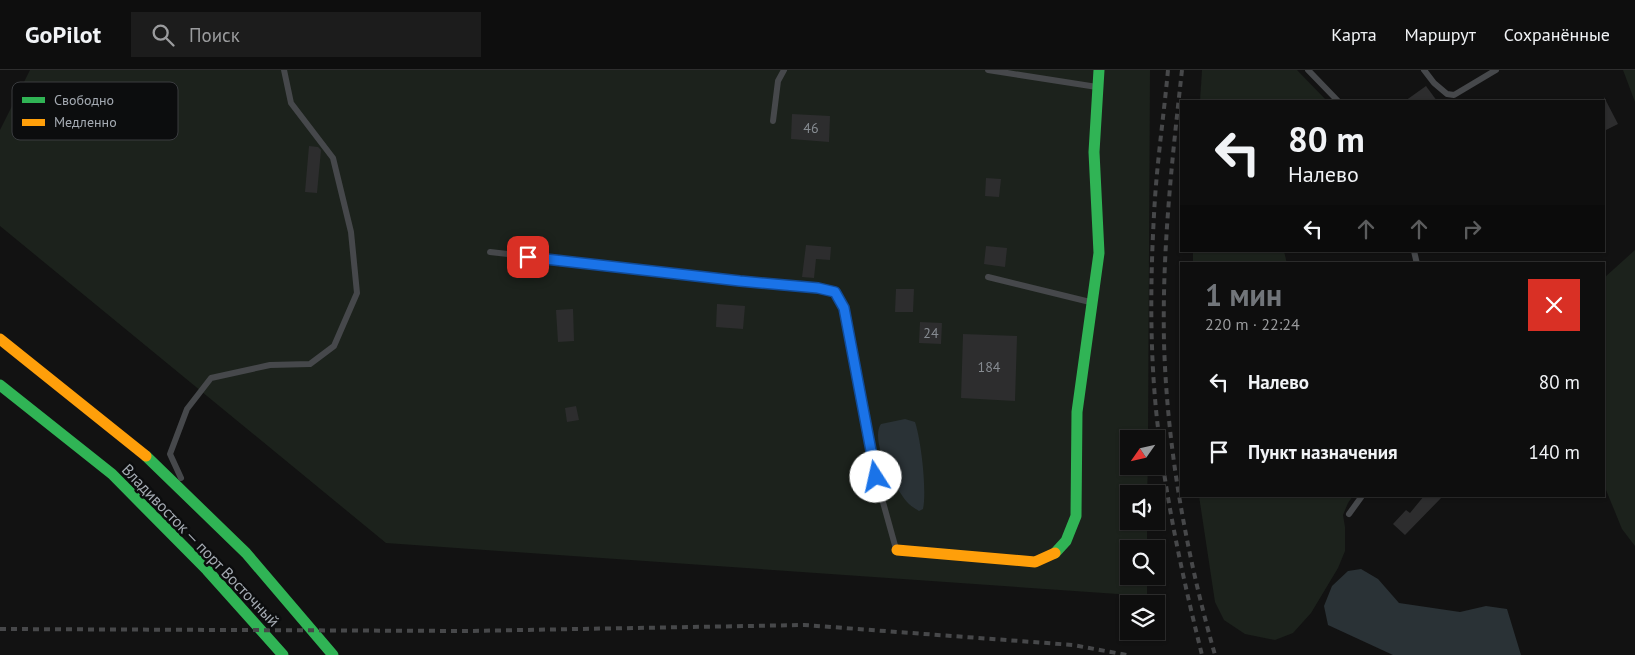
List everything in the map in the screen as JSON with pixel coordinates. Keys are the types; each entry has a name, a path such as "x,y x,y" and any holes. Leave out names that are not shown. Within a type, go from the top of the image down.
{"main road":[{"path":"897,550 1035,562 1054,554 1066,541 1076,516 1077,412 1099,253 1094,152 1100,70"},
{"name":"Владивосток — порт Восточный","path":"0,339 149,458 246,553 333,655"},
{"name":"Владивосток — порт Восточный","path":"0,385 112,474 207,570 283,655"}],"lane":[{"path":"193,501 170,454 187,409 211,378 270,365 310,364 334,346 357,293 350,232 333,158 291,103 284,70"},
{"path":"773,120 778,81 784,70"},
{"path":"988,70 1098,87"},
{"path":"1308,70 1337,100"},
{"path":"1424,70 1434,83 1447,94 1454,95 1496,70"},
{"path":"490,252 740,281 818,288 835,292 844,308 876,477 897,550"},
{"path":"988,277 1091,302"},
{"path":"1349,514 1361,497"}],"shaded area":[{"path":"30,70 1150,70 1148,430 1120,430 1120,475 1148,475 1147,485 1120,485 1120,530 1147,530 1147,540 1120,540 1120,585 1147,585 1147,595 386,543 0,226 0,130 12,106 12,140 178,140 178,82 24,82"},
{"path":"1202,70 1297,70 1326,100 1200,100"},
{"path":"1623,70 1635,70 1635,102"},
{"path":"1635,250 1635,546 1622,529 1605,487 1605,277"},
{"path":"1193,252 1284,252 1287,262 1193,262"},
{"path":"905,419 915,422 921,452 924,501 923,509 919,511 909,504 897,488 881,453 878,441 878,431 881,424"},
{"path":"1199,497 1352,497 1343,515 1345,551 1338,568 1311,613 1293,633 1275,640 1245,634 1224,620 1215,602"},
{"path":"1361,569 1378,579 1399,603 1460,612 1486,606 1507,609 1521,655 1393,655 1328,625 1324,606 1332,586 1348,571"}],"building":[{"path":"1426,86 1436,100 1406,100"},
{"path":"1604,97 1618,124 1605,130 1605,100"},
{"path":"792,114 830,116 829,142 791,139"},
{"path":"309,146 318,147 321,150 317,193 305,192"},
{"path":"986,178 1001,179 999,197 985,196"},
{"path":"806,245 831,247 830,260 816,259 814,278 802,277"},
{"path":"986,246 1007,248 1005,267 984,264"},
{"path":"896,289 914,289 913,312 895,312"},
{"path":"717,304 745,306 743,329 716,327"},
{"path":"573,309 574,341 558,342 556,310"},
{"path":"920,322 942,323 941,344 919,343"},
{"path":"963,334 1017,336 1015,401 961,398"},
{"path":"576,406 579,420 567,422 565,408"},
{"path":"1423,497 1442,497 1405,535 1393,524 1406,510 1410,513"}],"railway":[{"path":"1168,70 1153,227 1151,287 1153,377 1167,491 1183,574 1202,655"},
{"path":"1182,70 1166,240 1164,308 1166,382 1169,421 1180,500 1195,578 1215,655"},
{"path":"0,629 466,631 804,625 1073,645 1127,655"}],"traffic: fast":[{"path":"1055,553 1066,541 1076,516 1077,412 1099,253 1094,152 1099,70"},
{"path":"0,385 112,474 207,570 283,655"},
{"path":"146,456 246,553 333,655"}],"traffic: slow":[{"path":"0,339 146,456"},
{"path":"897,550 1035,562 1055,553"}],"route":[{"path":"528,257 818,288 835,292 844,308 876,477"}]}
